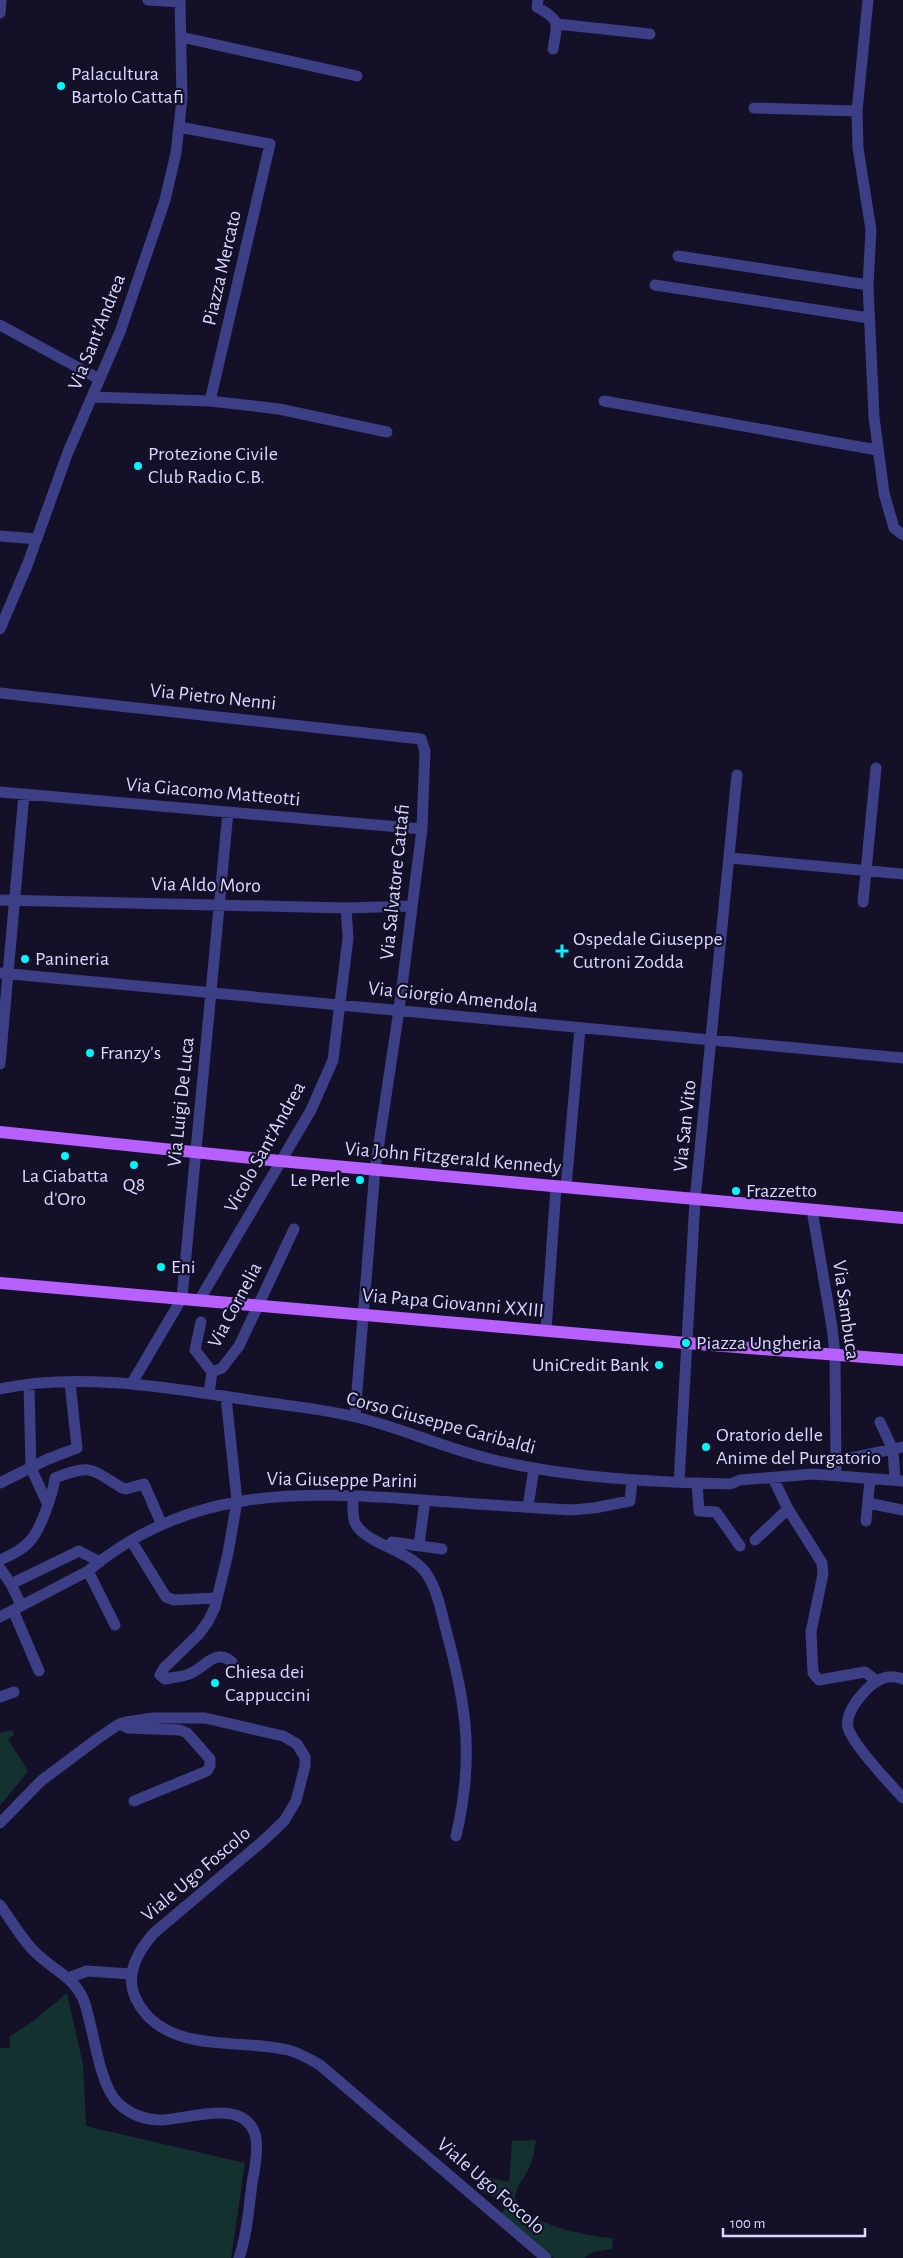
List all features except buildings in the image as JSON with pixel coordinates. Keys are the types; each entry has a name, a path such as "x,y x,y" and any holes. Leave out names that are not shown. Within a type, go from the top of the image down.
{"main road":[{"name":"Via John Fitzgerald Kennedy","path":"0,1132 280,1161 903,1218"},
{"name":"Via Papa Giovanni XXIII","path":"0,1283 903,1360"}],"street":[{"path":"0,13 1,0"},
{"name":"Via Sant'Andrea","path":"0,629 6,601 36,539 99,379 120,332 165,200 176,153 182,99 180,1 148,0"},
{"path":"538,0 537,7 552,16 557,24 553,49"},
{"path":"868,0 857,111 858,148 871,230 868,285 877,450 884,493 894,528 903,535"},
{"path":"557,24 650,34"},
{"path":"181,37 357,76"},
{"path":"754,108 857,111"},
{"name":"Piazza Mercato","path":"179,127 270,144 210,402"},
{"path":"678,256 868,285"},
{"path":"656,285 870,318"},
{"path":"0,325 99,379"},
{"path":"92,397 210,402 279,409 387,432"},
{"path":"604,402 877,450"},
{"path":"0,536 36,539"},
{"name":"Via Pietro Nenni","path":"0,693 421,739"},
{"name":"Via Salvatore Cattafi","path":"355,1416 375,1169 399,1010 422,829 425,750 421,739"},
{"path":"863,902 876,768"},
{"name":"Via San Vito","path":"679,1482 695,1200 713,1040 737,775"},
{"name":"Via Giacomo Matteotti","path":"0,792 422,829"},
{"path":"0,1064 4,974 15,900 24,794"},
{"name":"Via Luigi De Luca","path":"132,1383 182,1298 228,812"},
{"path":"730,858 903,874"},
{"name":"Via Aldo Moro","path":"0,900 346,908 411,906"},
{"name":"Vicolo Sant'Andrea","path":"200,1299 311,1110 333,1060 348,938 346,908"},
{"name":"Via Giorgio Amendola","path":"4,974 903,1058"},
{"path":"546,1330 580,1028"},
{"name":"Via Sambuca","path":"812,1210 835,1354 836,1474"},
{"name":"Via Cornelia","path":"209,1394 212,1372 222,1368 232,1356 294,1229"},
{"path":"201,1322 195,1350 212,1372"},
{"path":"0,1484 48,1459 77,1448 70,1383"},
{"name":"Corso Giuseppe Garibaldi","path":"0,1389 29,1385 70,1383 132,1383 226,1396 355,1416 469,1453 534,1468 632,1480 730,1484 740,1480 797,1474 836,1474 870,1479 899,1480"},
{"path":"29,1385 31,1468 48,1505"},
{"path":"226,1396 237,1501 228,1553 215,1607 205,1626 164,1668 160,1676 165,1679 191,1674 206,1662 218,1657 224,1657 232,1662"},
{"path":"880,1422 898,1448 899,1480"},
{"path":"837,1461 898,1448"},
{"path":"0,1560 20,1550 32,1539 48,1505 55,1478 48,1459"},
{"path":"55,1478 80,1468 88,1469 122,1488 144,1484 162,1525"},
{"path":"528,1507 534,1468"},
{"path":"773,1478 788,1509 820,1559 823,1569 811,1632 812,1667 815,1677 819,1680 865,1672 877,1681"},
{"path":"866,1521 870,1479"},
{"name":"Via Giuseppe Parini","path":"0,1617 88,1571 162,1525 191,1512 237,1501 259,1497 301,1495 425,1500 571,1510 630,1501 632,1480"},
{"path":"697,1483 699,1511 716,1512 740,1546"},
{"path":"353,1497 354,1519 358,1527 368,1535 406,1555 417,1564 428,1576 441,1609 457,1671 467,1734 468,1767 456,1836"},
{"path":"418,1546 425,1500"},
{"path":"868,1503 903,1510"},
{"path":"755,1540 788,1509"},
{"path":"132,1542 166,1598 174,1600 216,1598"},
{"path":"392,1542 442,1549"},
{"path":"11,1584 79,1550 100,1562"},
{"path":"0,1568 11,1584 17,1608 39,1671"},
{"path":"88,1571 115,1625"},
{"path":"903,1679 890,1676 877,1681 865,1692 852,1710 848,1729 877,1771 903,1798"},
{"path":"0,1697 14,1692"},
{"name":"Viale Ugo Foscolo","path":"0,1823 41,1781 119,1724 153,1718 205,1718 283,1736 297,1744 304,1758 300,1788 293,1807 284,1821 264,1841 154,1933 142,1949 131,1974 131,1986 138,2004 152,2020 170,2031 204,2041 289,2051 320,2065 546,2258"},
{"path":"119,1724 128,1728 180,1730 186,1733 210,1759 210,1766 207,1771 134,1801"},
{"path":"0,1905 34,1952 68,1978 84,2001 108,2088 123,2107 139,2116 163,2120 232,2113 244,2119 252,2128 256,2138 256,2155 245,2236 239,2258"},
{"path":"68,1978 87,1971 131,1974"}],"green space":[{"path":"12,1730 14,1735 8,1739 28,1771 0,1806 0,1733"},
{"path":"67,1993 83,2064 86,2126 245,2163 231,2258 0,2258 0,2048 10,2048 10,2036 32,2022"},
{"path":"536,2140 533,2158 516,2193 515,2197 518,2206 528,2214 556,2227 573,2232 613,2238 612,2249 593,2252 584,2258 554,2258 502,2214 507,2202 482,2192 485,2177 509,2182 512,2141"}],"place":[{"name":"Palacultura Bartolo Cattafi","path":"61,86"},
{"name":"Protezione Civile Club Radio C.B.","path":"138,466"},
{"name":"Ospedale Giuseppe Cutroni Zodda","path":"562,951"},
{"name":"Panineria","path":"25,959"},
{"name":"Franzy's","path":"90,1053"},
{"name":"La Ciabatta d'Oro","path":"65,1156"},
{"name":"Q8","path":"134,1165"},
{"name":"Le Perle","path":"360,1180"},
{"name":"Frazzetto","path":"736,1191"},
{"name":"Eni","path":"161,1267"},
{"name":"Piazza Ungheria","path":"686,1343"},
{"name":"UniCredit Bank","path":"659,1365"},
{"name":"Oratorio delle Anime del Purgatorio","path":"706,1447"},
{"name":"Chiesa dei Cappuccini","path":"215,1683"}]}
